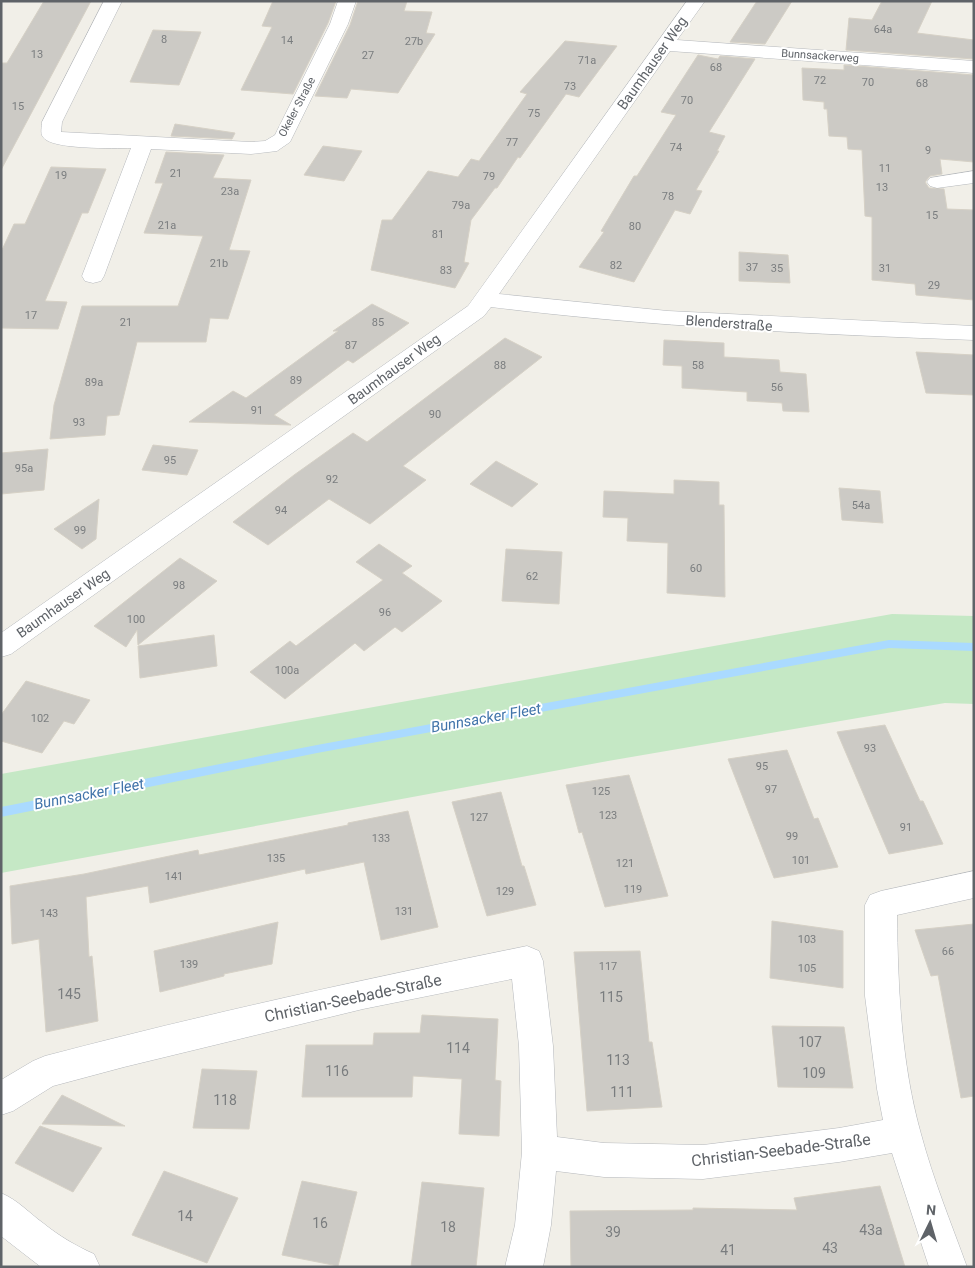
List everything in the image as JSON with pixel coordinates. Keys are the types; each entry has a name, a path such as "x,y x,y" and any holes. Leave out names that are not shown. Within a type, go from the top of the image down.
{"street":[{"name":"Okeler Straße","path":"113,1 52,122 51,135 67,141 250,148 270,147 283,138 339,24 347,1"},
{"name":"Baumhauser Weg","path":"1,646 476,311 696,1"},
{"name":"Bunnsackerweg","path":"666,45 974,68"},
{"path":"93,276 143,144"},
{"path":"938,182 974,177"},
{"name":"Blenderstraße","path":"485,299 621,315 730,323 974,334"},
{"path":"948,1267 903,1134 894,1089 882,996 881,905 974,884"},
{"name":"Christian-Seebade-Straße","path":"1,1100 45,1072 124,1051 363,994 527,961 536,1046 540,1152 532,1225 524,1267"},
{"name":"Christian-Seebade-Straße","path":"540,1152 604,1160 703,1162 839,1145 903,1134"},
{"path":"1,1211 17,1227 69,1262 81,1267"}],"green space":[{"path":"892,614 974,616 974,704 945,703 608,761 1,873 1,774"}],"building":[{"path":"44,1 91,1 1,170 1,63 7,63"},
{"path":"273,1 336,1 328,23 293,94 241,90 272,27 262,26"},
{"path":"358,1 407,1 404,11 432,12 426,33 435,34 398,93 351,89 347,98 315,96 350,25"},
{"path":"757,1 792,1 765,44 730,42"},
{"path":"882,1 932,1 917,33 974,40 974,59 846,50 849,18 872,20"},
{"path":"153,30 201,32 179,85 130,82"},
{"path":"565,41 617,46 579,97 566,94 520,158 518,157 497,188 495,188 471,220 464,262 469,263 455,288 371,270 382,220 392,220 428,171 458,177 471,159 479,161 527,94 520,92"},
{"path":"698,55 718,59 720,56 755,59 709,132 725,136 717,151 719,151 696,190 702,191 690,214 675,210 634,282 579,267 604,232 601,231 634,176 637,176 676,115 661,112"},
{"path":"844,65 974,75 974,162 940,159 942,174 930,176 925,182 929,188 944,189 947,209 974,210 974,300 916,295 915,284 872,280 872,217 865,216 862,150 848,149 847,137 829,136 827,109 824,109 824,102 803,100 802,68 844,70"},
{"path":"175,124 235,133 232,139 171,136"},
{"path":"323,146 362,151 344,181 304,175"},
{"path":"166,152 224,155 213,178 251,180 229,250 250,251 228,319 210,318 206,342 137,342 119,415 107,416 105,435 50,439 54,405 82,306 178,306 203,236 144,233 163,183 155,183"},
{"path":"51,167 106,169 88,213 82,213 45,301 67,302 58,329 1,328 1,252 14,224 25,224"},
{"path":"739,252 788,255 790,283 739,281"},
{"path":"372,304 409,323 353,363 348,360 274,415 291,425 189,422 233,391 246,398 338,331 333,331"},
{"path":"505,338 542,357 403,466 426,480 370,524 329,499 268,545 233,522 353,433 367,442"},
{"path":"664,340 724,343 724,357 779,360 780,372 806,374 809,412 783,411 782,403 747,401 747,392 682,388 682,366 663,365"},
{"path":"916,352 974,355 974,395 926,393"},
{"path":"153,445 198,450 187,475 142,470"},
{"path":"48,449 44,490 1,494 1,453"},
{"path":"496,461 538,484 512,507 470,484"},
{"path":"674,480 719,482 719,505 724,505 725,597 667,593 668,543 627,541 628,518 603,517 604,491 674,494"},
{"path":"839,488 880,491 883,523 842,520"},
{"path":"99,499 96,539 82,549 54,529"},
{"path":"379,544 412,566 402,573 442,601 402,632 395,627 364,651 355,643 285,699 250,672 290,641 296,646 383,580 356,562"},
{"path":"506,549 562,552 559,604 502,601"},
{"path":"180,558 217,581 138,645 137,630 126,647 94,626"},
{"path":"214,635 217,666 140,678 138,646"},
{"path":"26,681 90,700 74,724 64,721 42,753 1,741 1,715"},
{"path":"885,725 920,801 923,801 943,844 889,854 837,732"},
{"path":"787,750 814,819 818,818 838,867 774,878 728,759"},
{"path":"629,775 668,896 605,907 582,832 579,833 566,785"},
{"path":"501,792 522,866 524,866 536,905 487,916 452,802"},
{"path":"408,811 438,927 381,940 364,862 306,874 305,869 150,903 148,886 86,897 89,957 92,956 98,1021 46,1032 39,939 12,944 10,886 84,874 198,850 199,855"},
{"path":"772,921 843,931 843,988 770,978"},
{"path":"278,922 272,964 224,974 224,976 160,992 154,951"},
{"path":"974,924 974,1096 961,1098 938,975 931,976 915,930"},
{"path":"640,951 649,1042 652,1042 662,1107 587,1111 574,952"},
{"path":"422,1015 498,1019 495,1080 501,1081 499,1136 459,1134 462,1079 413,1076 412,1097 302,1097 306,1045 373,1045 374,1033 420,1033"},
{"path":"772,1026 844,1027 853,1088 778,1087"},
{"path":"202,1069 257,1071 249,1129 193,1128"},
{"path":"62,1095 125,1126 42,1124"},
{"path":"40,1126 102,1148 73,1192 15,1163"},
{"path":"164,1171 238,1198 207,1263 132,1235"},
{"path":"302,1181 357,1192 338,1266 282,1255"},
{"path":"422,1182 484,1188 476,1267 411,1267"},
{"path":"880,1186 905,1267 571,1267 570,1211 693,1210 693,1208 797,1210 794,1198"}],"waterway":[{"name":"Bunnsacker Fleet","path":"1,812 317,749 889,644 974,647"}]}
